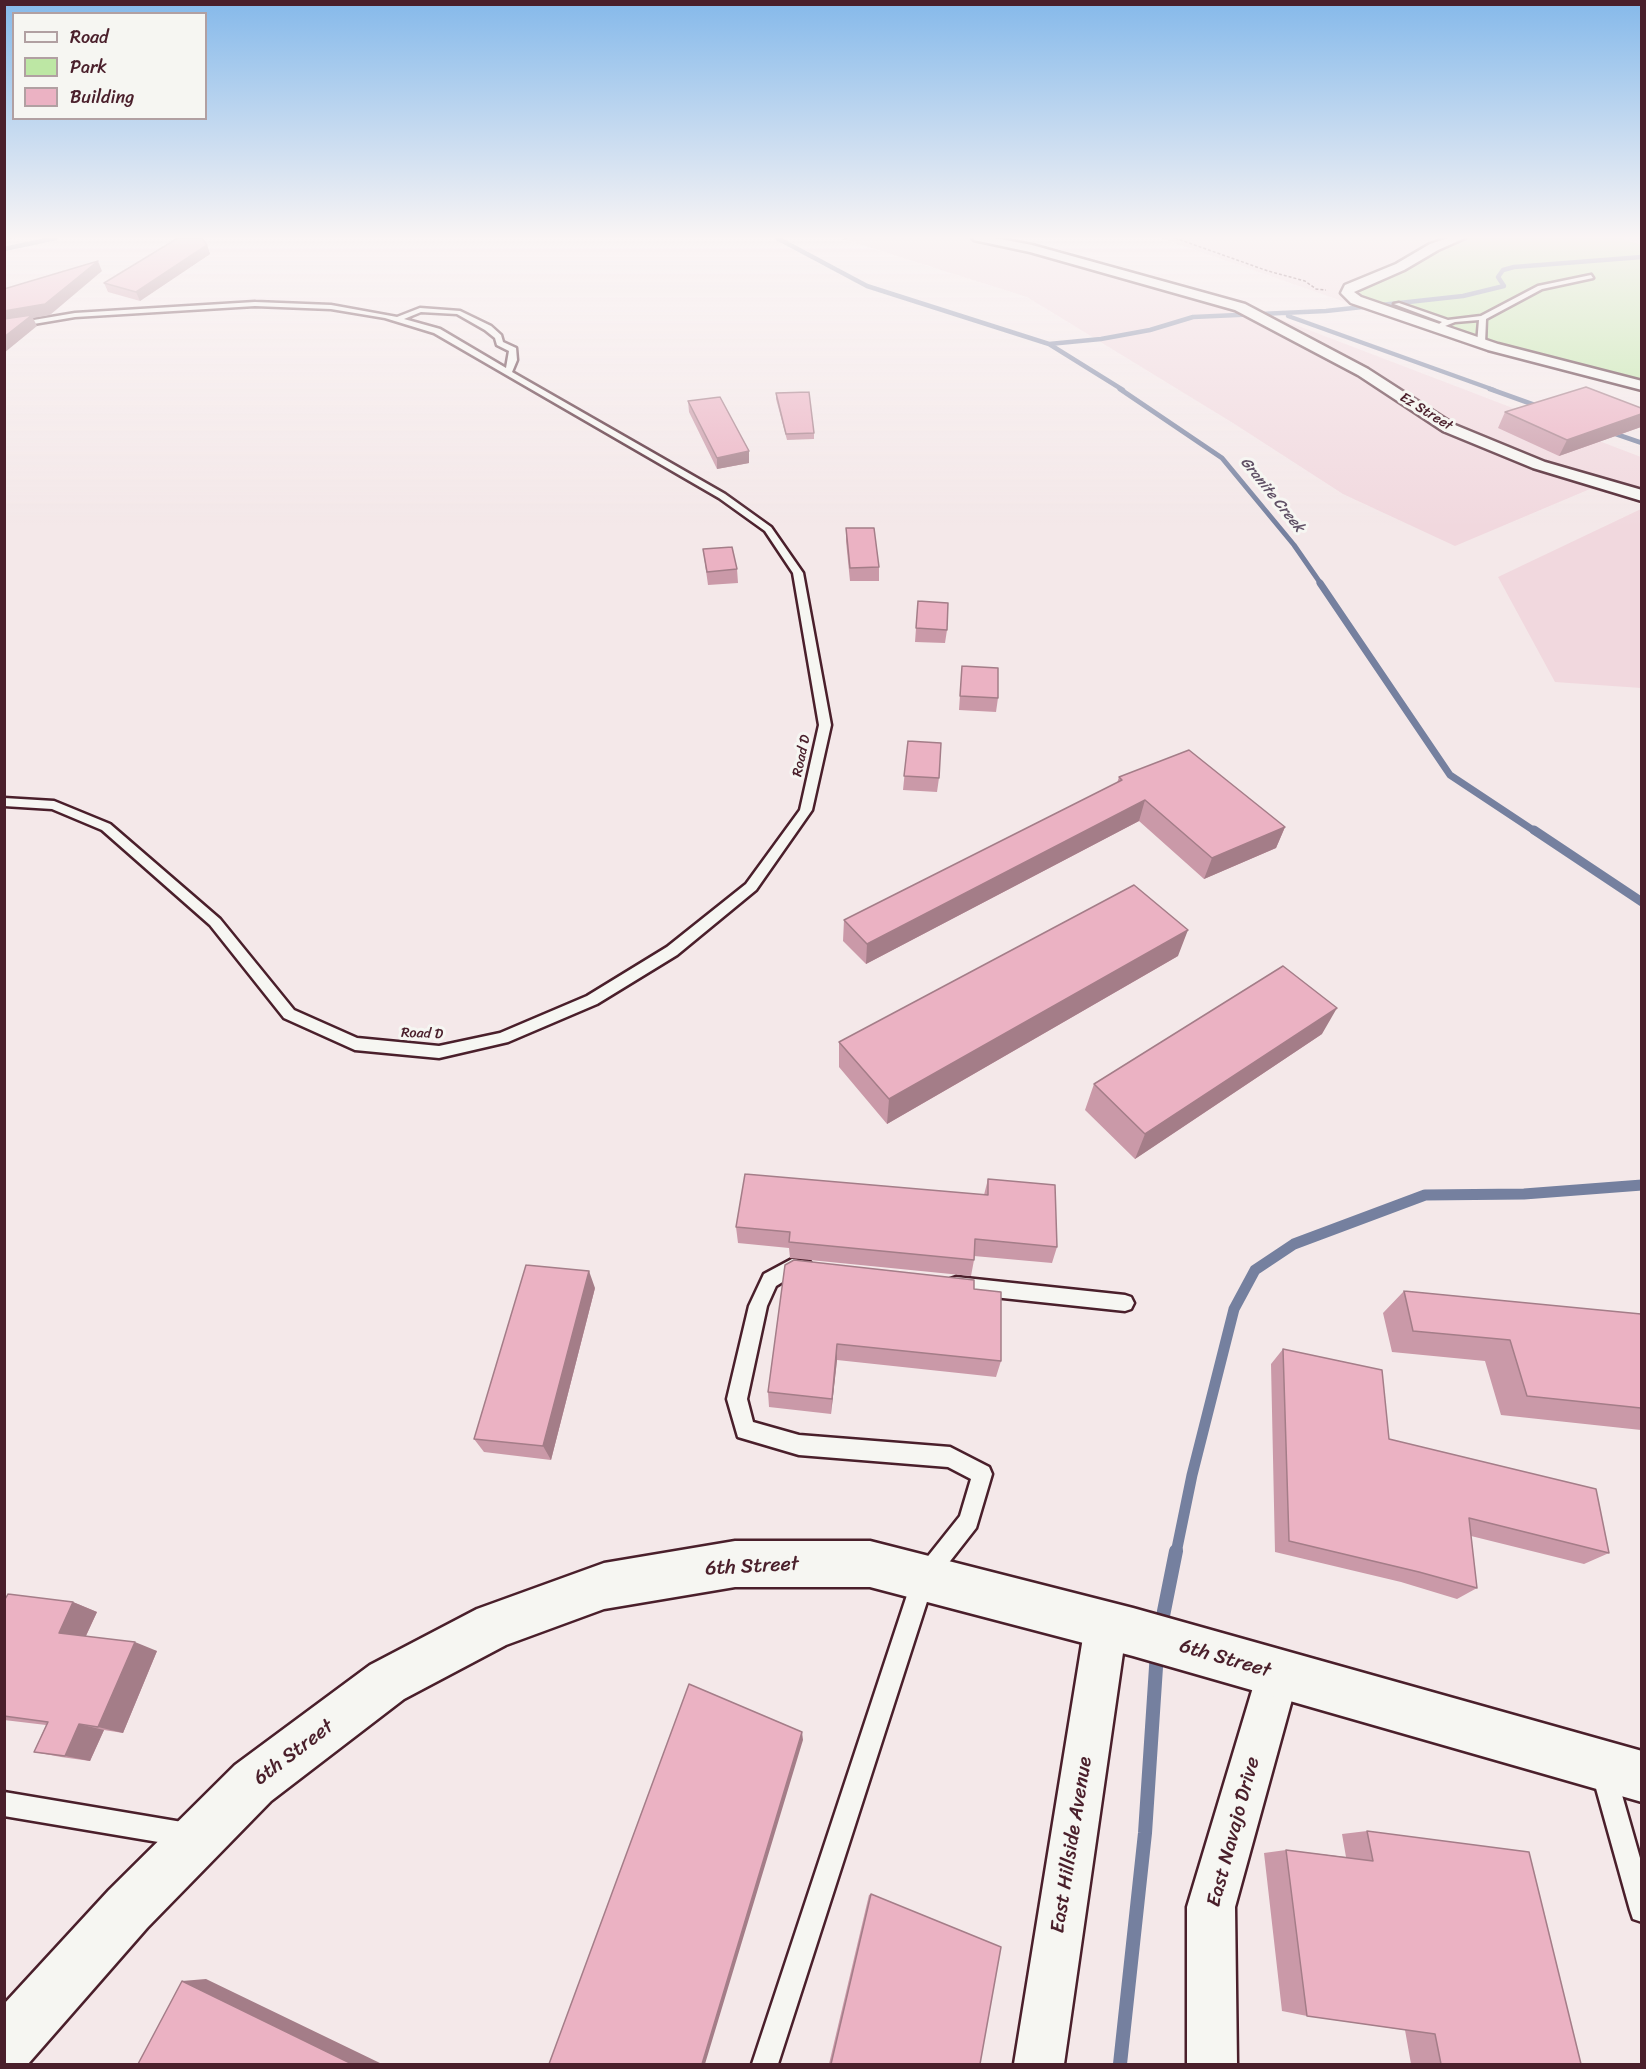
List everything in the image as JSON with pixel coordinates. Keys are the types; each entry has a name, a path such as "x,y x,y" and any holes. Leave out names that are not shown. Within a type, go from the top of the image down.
{"street":[{"name":"Ez Street","path":"1293,335 1364,372 1449,428 1539,465 1641,496"},
{"path":"1461,335 1481,344 1641,386"},
{"name":"6th Street","path":"4,2048 128,1909 253,1784 387,1682 494,1626 604,1586 735,1564 870,1564 1190,1648 1621,1771"},
{"name":"East Hillside Avenue","path":"1039,2064 1119,1629"},
{"name":"East Navajo Drive","path":"1212,2064 1211,1907 1278,1674"}],"lane":[{"name":"Road D","path":"4,802 54,805 105,827 215,922 289,1014 355,1044 439,1052 503,1038 592,1000 672,951 751,887 806,810 825,725 798,573 768,529 722,495 509,371 473,342 449,335"},
{"path":"473,342 479,335"},
{"path":"495,335 500,343 513,350 513,360 509,371"},
{"path":"1481,344 1482,335"},
{"path":"765,2064 924,1578 969,1521 982,1474 950,1457 799,1445 745,1430 737,1399 758,1306 770,1280 792,1267 827,1271"},
{"path":"934,1282 1125,1304"},
{"path":"1621,1771 1641,1910"},
{"path":"4,1804 200,1837"}],"shaded area":[{"path":"1088,335 1321,335 1641,457 1641,501 1590,489 1455,546 1343,494"},
{"path":"1641,509 1641,688 1555,682 1498,577"}],"green space":[{"path":"1461,335 1641,335 1641,380 1512,353"}],"building":[{"path":"1586,387 1641,408 1641,414 1567,440 1505,412"},
{"path":"809,392 814,433 786,434 776,393"},
{"path":"720,397 749,451 717,458 688,401"},
{"path":"846,528 874,528 879,567 850,568"},
{"path":"732,547 737,569 707,572 703,549"},
{"path":"918,601 948,603 947,630 916,628"},
{"path":"962,666 998,668 998,698 960,696"},
{"path":"908,741 941,743 939,778 904,776"},
{"path":"1189,750 1285,827 1212,858 1145,800 867,944 844,920 1122,780 1119,777"},
{"path":"1134,885 1188,930 889,1099 839,1042"},
{"path":"1283,966 1337,1008 1145,1134 1094,1084"},
{"path":"745,1174 988,1195 988,1179 1055,1185 1057,1247 975,1239 974,1260 789,1242 790,1232 736,1227"},
{"path":"794,1260 974,1280 974,1289 1001,1292 1001,1361 837,1344 832,1399 768,1392 785,1265"},
{"path":"526,1265 589,1271 543,1446 474,1439"},
{"path":"1404,1291 1641,1314 1641,1408 1527,1396 1510,1340 1413,1331"},
{"path":"1283,1349 1382,1370 1389,1439 1596,1489 1609,1553 1469,1518 1477,1588 1289,1541"},
{"path":"8,1594 73,1602 59,1633 135,1642 98,1727 79,1724 65,1756 34,1752 48,1722 4,1716 4,1601"},
{"path":"689,1684 802,1732 702,2064 549,2064"},
{"path":"1367,1831 1529,1852 1581,2064 1441,2064 1435,2034 1307,2016 1286,1850 1373,1861"},
{"path":"871,1894 1001,1947 980,2064 831,2064"},
{"path":"182,1981 352,2064 138,2064"}],"waterway":[{"name":"Granite Creek","path":"1019,335 1049,344"},
{"path":"1049,344 1125,335"},
{"path":"1340,335 1494,390"},
{"name":"Granite Creek","path":"1049,344 1123,390"},
{"name":"Granite Creek","path":"1120,389 1222,458 1294,545 1321,584"},
{"path":"1490,389 1543,408"},
{"path":"1607,431 1642,443"},
{"name":"Granite Creek","path":"1320,583 1450,775 1536,832"},
{"name":"Granite Creek","path":"1534,830 1642,902"},
{"path":"1176,1553 1192,1475 1234,1309 1255,1270 1294,1244 1425,1195 1524,1194 1642,1185"},
{"path":"1161,1626 1176,1551"},
{"path":"1120,2064 1145,1833 1157,1652"}]}
